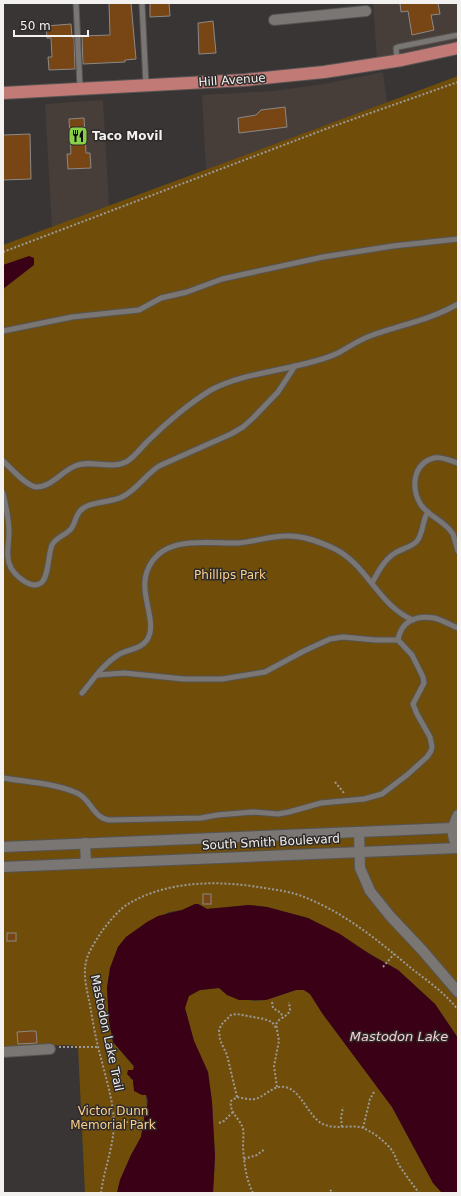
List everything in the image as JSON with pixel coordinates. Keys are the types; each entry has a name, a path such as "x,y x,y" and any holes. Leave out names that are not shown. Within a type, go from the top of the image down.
{"main road":[{"name":"Hill Avenue","path":"3,93 245,80 324,72 458,48"}],"street":[{"path":"274,20 366,7"},
{"path":"458,815 452,828 455,842 458,847"},
{"name":"South Smith Boulevard","path":"3,847 452,828"},
{"path":"359,832 360,868 370,891 390,916 458,992"},
{"path":"85,843 86,863"},
{"name":"South Smith Boulevard","path":"3,867 458,847"},
{"path":"3,1052 52,1047"}],"lane":[{"path":"76,3 80,89"},
{"path":"142,3 146,85"},
{"path":"397,60 396,48 398,47 458,35"},
{"path":"3,331 72,317 139,310 161,298 187,292 222,279 323,257 393,246 458,239"},
{"path":"3,461 26,482 36,487 50,482 77,465 89,463 111,465 121,464 132,458 156,433 210,391 232,382 329,357 359,340 385,330 435,316 458,304"},
{"path":"3,493 9,522 8,553 12,570 21,579 31,584 39,584 44,580 52,544 70,529 77,514 84,508 113,501 124,496 136,488 159,466 238,430 253,418 278,392 295,366"},
{"path":"458,463 444,458 434,458 422,465 417,471 415,478 417,495 422,506 450,529 458,551"},
{"path":"372,584 380,569 394,554 417,541 425,516 428,512"},
{"path":"82,692 105,666 118,655 140,646 147,640 151,626 144,592 144,584 148,569 151,562 161,553 179,544 198,542 238,543 286,536 308,538 341,552 349,558 393,607 406,617 413,620"},
{"path":"398,640 399,631 403,625 413,620 433,618 458,628"},
{"path":"3,778 48,785 78,793 84,797 99,816 103,819 109,820 201,818 253,812 278,814 321,803 364,798 382,794 407,775 427,757 432,747 430,737 417,714 414,704 424,683 423,677 412,655 398,640 337,637 304,650 265,672 222,679 184,679 124,673 97,675"}],"path":[{"path":"3,252 331,126 458,82"},
{"path":"335,782 344,794 353,799"},
{"name":"Mastodon Lake Trail","path":"101,1193 114,1123 108,1080 98,1047 84,970 87,957 110,921 124,907 144,896 163,889 186,885 242,884 304,897 337,913 361,927 427,981 458,1010"},
{"path":"383,967 394,954"},
{"path":"272,1002 273,1008 282,1013 283,1018"},
{"path":"276,1028 277,1022 288,1014 290,1007 289,1002"},
{"path":"237,1097 227,1055 220,1040 219,1031 221,1025 231,1015 237,1014 259,1017 272,1022 276,1028 279,1041 274,1066 278,1088"},
{"path":"52,1047 98,1047"},
{"path":"253,1193 249,1184 244,1159 243,1127 230,1106 231,1101 237,1097 252,1100 257,1099 278,1088 288,1088 295,1091 306,1107 321,1123 331,1127 352,1126 363,1128 371,1132 391,1149 400,1167 419,1193"},
{"path":"363,1128 370,1099 374,1092"},
{"path":"342,1127 341,1118 343,1107"},
{"path":"219,1123 224,1121 233,1112"},
{"path":"114,1123 140,1121"},
{"path":"244,1159 257,1155 265,1150"},
{"path":"330,1190 334,1193"}],"shaded area":[{"path":"373,3 458,3 458,41 377,59"},
{"path":"383,72 387,103 206,170 202,95 273,91 324,84"},
{"path":"103,100 109,206 52,227 45,104"}],"green space":[{"name":"Phillips Park","path":"458,76 458,1038 435,1004 398,970 308,918 267,907 249,905 207,909 195,904 182,910 169,912 126,937 118,947 110,968 107,988 109,1021 113,1042 134,1067 134,1070 131,1071 130,1078 133,1080 133,1085 138,1093 146,1095 147,1109 141,1137 120,1180 117,1193 85,1193 78,1046 66,1045 3,1048 3,245"},
{"path":"219,988 227,995 254,1001 266,1000 296,990 304,990 310,994 322,1013 392,1107 433,1183 442,1193 213,1193 215,1157 212,1102 208,1072 194,1041 185,1008 188,996 200,990"}],"water":[{"path":"29,256 34,258 34,265 3,289 3,265"},
{"name":"Mastodon Lake","path":"195,904 207,909 249,905 267,907 308,918 340,934 371,955 398,970 435,1004 458,1038 458,1193 442,1193 433,1183 392,1107 322,1013 310,994 304,990 296,990 266,1000 239,1000 227,995 219,988 200,990 189,996 185,1008 194,1041 208,1072 212,1102 215,1157 213,1193 117,1193 120,1180 141,1137 148,1100 146,1095 142,1095 134,1091 133,1080 127,1074 128,1070 133,1070 134,1066 113,1042 109,1021 107,988 110,968 118,947 126,937 158,916 182,910"}],"building":[{"path":"109,3 131,3 136,59 125,60 125,62 83,64 82,36 110,35"},
{"path":"150,3 169,3 170,16 150,17"},
{"path":"400,3 438,3 440,14 431,15 434,30 412,35 408,11 401,12"},
{"path":"213,21 216,53 199,54 198,23"},
{"path":"71,24 72,37 74,37 75,69 49,70 48,57 52,57 51,38 47,38 46,26"},
{"path":"285,107 287,127 239,133 238,118 256,115 261,110"},
{"name":"Taco Movil","path":"84,118 86,153 90,153 91,168 68,169 67,154 71,154 69,119"},
{"path":"30,134 31,179 3,180 3,135"},
{"path":"203,894 211,894 211,904 203,904"},
{"path":"7,933 16,933 16,941 7,941"},
{"path":"36,1031 37,1043 18,1044 17,1032"}],"place":[{"name":"Taco Movil","path":"78,136"}],"park label":[{"name":"Victor Dunn Memorial Park","path":"113,1118"}]}
